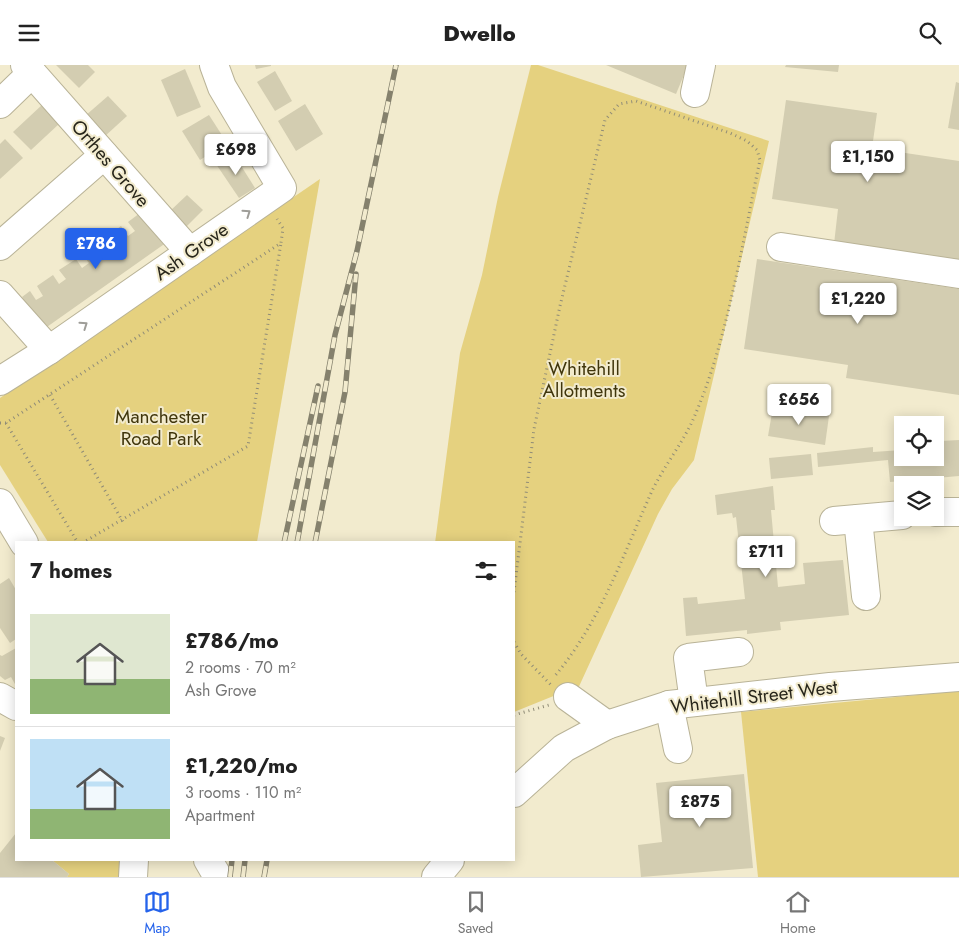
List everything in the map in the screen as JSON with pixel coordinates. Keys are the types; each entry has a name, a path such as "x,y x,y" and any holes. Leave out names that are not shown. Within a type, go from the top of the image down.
{"street":[{"path":"214,65 222,87 273,194"},
{"path":"695,93 701,65"},
{"name":"Orthes Grove","path":"0,104 28,69 190,252"},
{"path":"0,246 104,155"},
{"name":"Ash Grove","path":"0,381 49,350 273,194"},
{"path":"781,247 959,274"},
{"path":"0,295 49,350"},
{"path":"0,503 23,541"},
{"path":"944,512 959,512"},
{"path":"866,596 846,520 894,516"},
{"path":"678,749 688,658 739,652"},
{"name":"Whitehill Street West","path":"515,792 564,747 606,725 682,703 830,687 959,677"},
{"path":"0,697 15,705"},
{"path":"568,697 606,725"},
{"path":"133,877 134,861"},
{"path":"209,861 218,877"},
{"path":"436,877 449,861"}],"path":[{"path":"515,584 536,419 560,306 605,120 619,104 636,101 747,141 757,150 760,160 736,275 717,350 691,423 656,482 611,587 591,624 549,683 520,655 515,644"},
{"path":"86,541 190,482 248,446 283,228 273,194"},
{"path":"0,423 6,423 50,395 281,243"},
{"path":"50,395 122,521"},
{"path":"6,423 77,541"},
{"path":"515,715 542,708 568,697"}],"green space":[{"name":"Whitehill Allotments","path":"531,65 538,65 769,141 694,460 672,489 658,514 576,693 556,695 515,712 515,541 435,541 460,353 482,275 498,197"},
{"name":"Manchester Road Park","path":"320,179 257,541 47,541 0,465 0,398"},
{"path":"959,691 959,877 758,877 741,712"},
{"path":"53,861 120,861 121,871 119,877 67,877 69,874"}],"building":[{"path":"56,65 88,65 95,72 79,88"},
{"path":"255,65 271,65 271,66 256,69"},
{"path":"606,65 688,65 676,94"},
{"path":"786,65 839,65 838,72 785,67"},
{"path":"185,69 201,107 177,117 161,80"},
{"path":"275,71 292,101 275,111 257,82"},
{"path":"956,82 959,83 959,130 948,128"},
{"path":"108,96 127,116 104,137 85,116"},
{"path":"786,100 877,113 872,148 959,161 959,261 834,244 838,209 772,199"},
{"path":"43,104 60,123 31,150 13,132"},
{"path":"305,104 323,134 296,151 278,121"},
{"path":"209,115 227,143 200,160 182,131"},
{"path":"5,139 23,158 0,179 0,144"},
{"path":"233,153 255,188 239,198 216,164"},
{"path":"187,195 203,210 185,228 169,212"},
{"path":"144,210 170,240 44,329 22,297 30,291 36,300 43,296 37,286 53,275 59,284 66,279 59,270 76,259 82,268 89,263 82,254 99,242 105,252 112,247 105,238 121,226 128,236 135,231 128,222"},
{"path":"757,259 959,289 959,395 846,378 848,365 744,349"},
{"path":"773,407 829,416 825,445 768,436"},
{"path":"959,440 959,476 894,476 894,482 890,482 888,460 818,467 817,453 873,447 873,452 894,451 894,466 944,466 944,441"},
{"path":"811,454 813,475 771,479 769,458"},
{"path":"773,486 775,510 771,510 778,587 805,584 803,563 843,560 849,615 780,622 781,630 747,634 747,630 686,636 683,598 697,597 698,604 745,599 736,517 733,518 732,513 717,515 715,495"},
{"path":"9,578 15,588 15,640 10,643 0,628 0,584"},
{"path":"15,649 15,684 11,677 5,680 0,676 0,655 2,656"},
{"path":"0,736 5,738 0,751"},
{"path":"744,774 753,868 641,877 638,845 662,842 656,783"},
{"path":"15,834 15,861 53,861 69,874 67,877 0,877 0,853"}],"railway":[{"path":"297,541 335,335 357,251 396,65"},
{"path":"315,541 345,392 356,274"},
{"path":"284,541 318,386"},
{"path":"230,877 232,861"},
{"path":"243,877 245,861"},
{"path":"264,877 267,861"}]}
